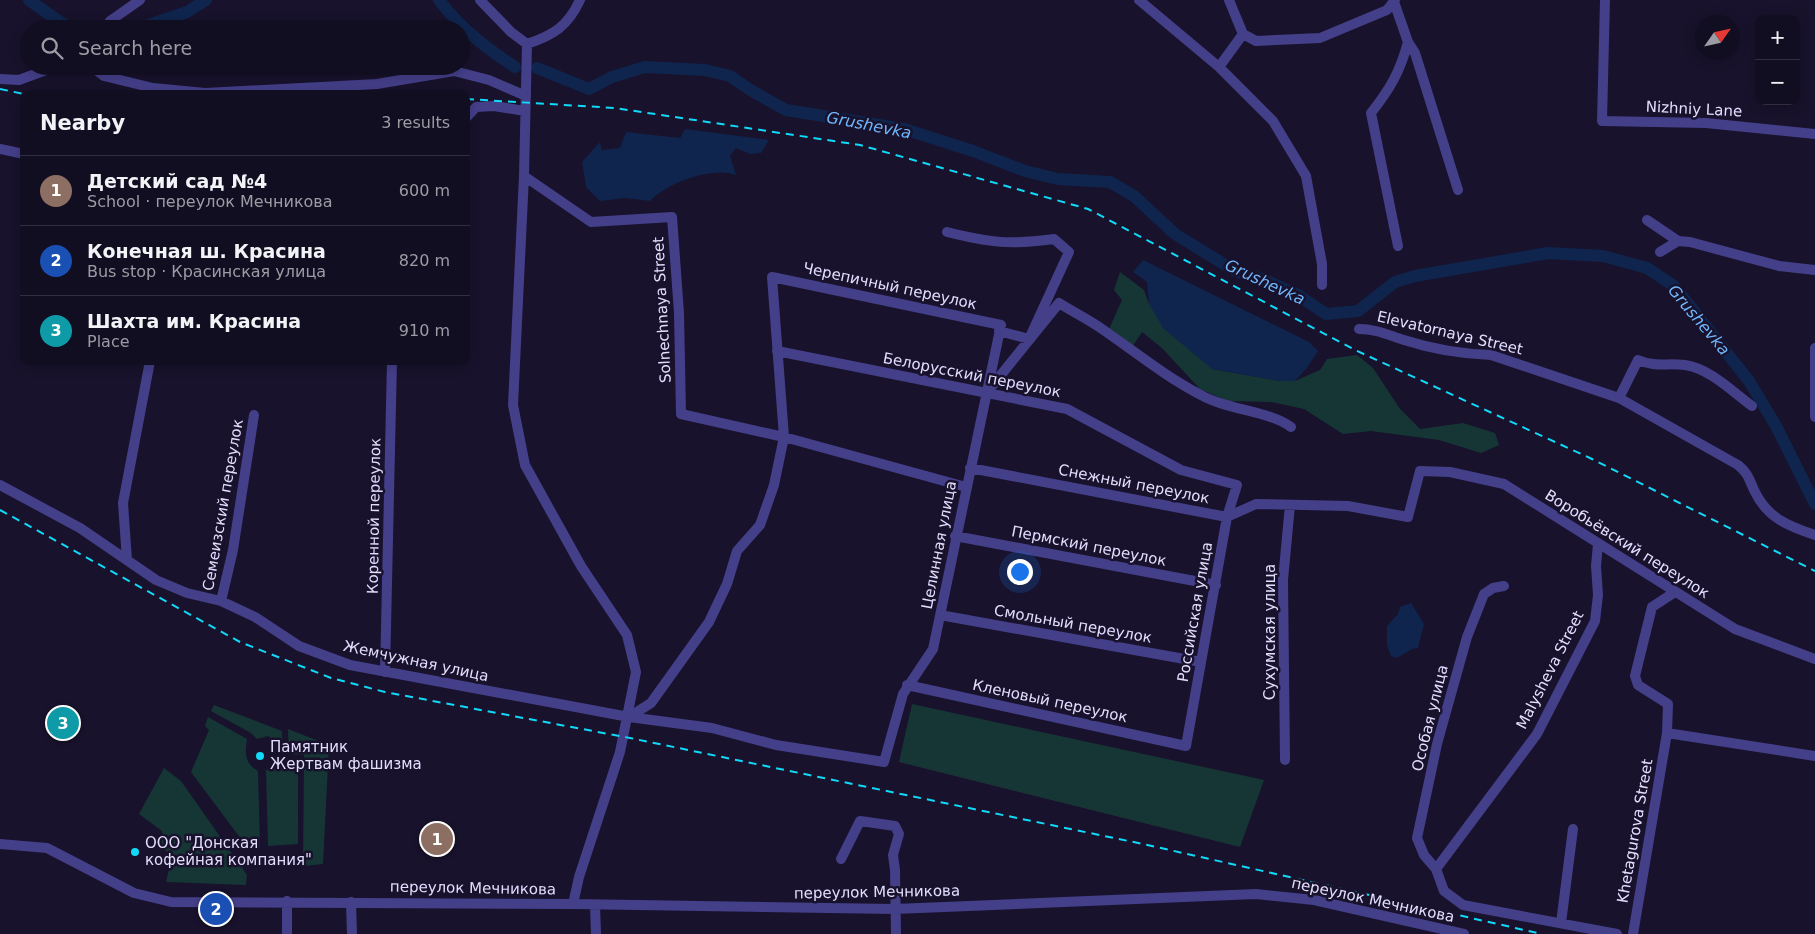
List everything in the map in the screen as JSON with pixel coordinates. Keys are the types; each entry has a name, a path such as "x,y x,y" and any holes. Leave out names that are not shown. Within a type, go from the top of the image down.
{"street":[{"path":"111,20 140,0"},
{"path":"480,0 511,32 527,44"},
{"path":"527,44 551,36 573,16 580,0"},
{"path":"1139,0 1219,67 1273,121 1306,176 1322,264 1322,285"},
{"path":"1229,0 1243,34 1256,41 1320,38 1387,10 1394,1"},
{"name":"Nizhniy Lane","path":"1605,0 1602,121 1706,123 1815,134"},
{"path":"1394,1 1408,42 1415,53 1458,190"},
{"path":"1219,67 1243,34"},
{"path":"1398,246 1370,113 1390,88 1402,66 1408,42"},
{"path":"527,44 524,176 513,405 525,465 581,566 627,635 636,672 629,717 573,904"},
{"path":"0,79 19,80 33,75"},
{"path":"103,75 145,86 185,90"},
{"path":"248,90 377,84 430,75"},
{"path":"470,75 489,80 526,96"},
{"path":"470,114 476,107 494,106 526,111"},
{"path":"0,149 20,153"},
{"name":"Solnechnaya Street","path":"524,176 591,222 672,217 679,314 681,414 784,437"},
{"path":"1647,220 1678,241 1707,246 1779,266 1815,270"},
{"path":"947,232 988,242 1019,244 1054,239 1069,252 1029,339"},
{"path":"1660,252 1678,241"},
{"name":"Черепичный переулок","path":"776,351 772,277 1000,328 1029,339"},
{"path":"986,393 1059,303 1101,328 1134,354 1202,396 1237,409 1284,422 1291,427"},
{"name":"Целинная улица","path":"629,717 712,728 776,745 884,762 907,685 932,649 1000,328"},
{"name":"Elevatornaya Street","path":"1359,329 1376,329 1403,340 1440,349 1469,354 1491,355 1619,398 1738,465 1748,473 1754,491 1772,516 1787,525 1815,535"},
{"path":"1814,416 1815,348"},
{"path":"629,717 651,703 709,622 727,584 736,551 760,525 774,485 784,437 776,351"},
{"name":"Белорусский переулок","path":"776,351 1067,409 1182,470 1237,485"},
{"path":"1619,398 1638,360 1650,365 1686,365 1714,378 1752,406"},
{"path":"127,560 122,503 149,365"},
{"name":"Коренной переулок","path":"385,672 392,365"},
{"name":"Семеизский переулок","path":"221,601 233,550 254,415"},
{"path":"784,437 966,487"},
{"name":"Снежный переулок","path":"970,468 1227,517 1256,504 1348,506 1408,517 1420,471"},
{"name":"Воробьёвский переулок","path":"1420,471 1450,472 1504,484 1735,628 1815,659"},
{"name":"Жемчужная улица","path":"0,485 80,528 156,580 187,593 221,601 255,617 299,646 350,664 385,672 629,717"},
{"name":"Российская улица","path":"1186,746 1227,517 1237,485"},
{"name":"Сухумская улица","path":"1285,760 1282,580 1290,505"},
{"name":"Пермский переулок","path":"956,536 1216,586"},
{"name":"Malysheva Street","path":"1436,869 1537,734 1595,621 1598,596 1596,566 1598,544"},
{"name":"Особая улица","path":"1436,869 1424,855 1417,838 1437,744 1467,637 1484,594 1493,588 1504,586"},
{"name":"Khetagurova Street","path":"1633,934 1667,733 1668,704 1638,685 1635,676 1652,607 1675,592"},
{"name":"Смольный переулок","path":"940,615 1201,662"},
{"name":"Кленовый переулок","path":"907,685 1186,746"},
{"path":"1667,733 1815,756"},
{"path":"841,859 860,821 895,826 899,834 893,855 896,934"},
{"path":"1561,924 1573,829"},
{"name":"переулок Мечникова","path":"0,844 47,848 134,894 170,902 287,901 894,909 1256,894 1314,900 1464,934"},
{"path":"1436,869 1444,891 1463,905 1617,934"},
{"path":"287,901 287,934"},
{"path":"352,902 352,934"},
{"path":"595,905 596,934"}],"green space":[{"path":"1120,272 1144,290 1149,304 1212,369 1280,381 1295,381 1320,370 1327,359 1357,355 1373,368 1400,409 1420,429 1463,423 1495,433 1499,445 1481,453 1439,440 1371,431 1343,434 1304,409 1272,402 1228,401 1200,389 1162,348 1142,332 1132,347 1109,329 1122,300 1114,290"},
{"path":"912,704 1264,780 1240,847 899,762"},
{"path":"214,705 282,731 283,751 278,751 274,740 268,736 257,739 251,733 211,711"},
{"path":"208,717 247,739 246,757 250,765 258,771 260,848 247,847 191,772 209,730 205,726"},
{"path":"288,729 329,745 323,864 303,866 304,755 289,754"},
{"path":"279,757 298,759 298,844 268,846 266,770 275,767"},
{"path":"164,768 181,781 247,875 246,885 166,882 172,856 161,847 162,831 139,814"}],"water":[{"path":"685,129 769,140 761,153 750,154 736,148 730,156 736,175 715,173 690,178 667,188 650,201 625,198 600,201 586,187 582,162 600,142 602,150 620,148 626,132 680,138"},
{"path":"1143,260 1309,342 1318,351 1307,368 1295,381 1280,381 1212,369 1163,328 1149,304 1147,282 1133,272"},
{"path":"1411,603 1424,624 1418,648 1412,649 1397,658 1391,656 1387,645 1387,626 1398,614 1400,607"}],"waterway":[{"name":"Grushevka","path":"29,0 57,20"},
{"name":"Grushevka","path":"163,20 187,12 206,0"},
{"name":"Grushevka","path":"439,0 456,20"},
{"name":"Grushevka","path":"470,33 515,67"},
{"name":"Grushevka","path":"537,68 589,89 612,77 645,67 705,70 730,76 786,110 904,129 973,151 1025,171 1058,179 1110,182 1134,196 1175,234 1235,271 1265,280 1298,295 1326,314 1358,311 1395,282 1415,276 1548,253 1603,256 1647,268 1674,286 1749,381 1776,426 1815,504"}],"railway":[{"path":"0,89 20,93"},
{"path":"470,99 615,108 860,145 1088,209 1355,350 1592,459 1815,571"},
{"path":"0,510 240,642 331,678 385,692 630,738 1143,844 1542,934"}],"place":[{"name":"Шахта им. Красина","path":"63,723"},
{"name":"Памятник Жертвам фашизма","path":"260,756"},
{"name":"Детский сад №4","path":"437,839"},
{"name":"ООО \"Донская кофейная компания\"","path":"135,852"},
{"name":"Конечная ш. Красина","path":"216,909"}]}
